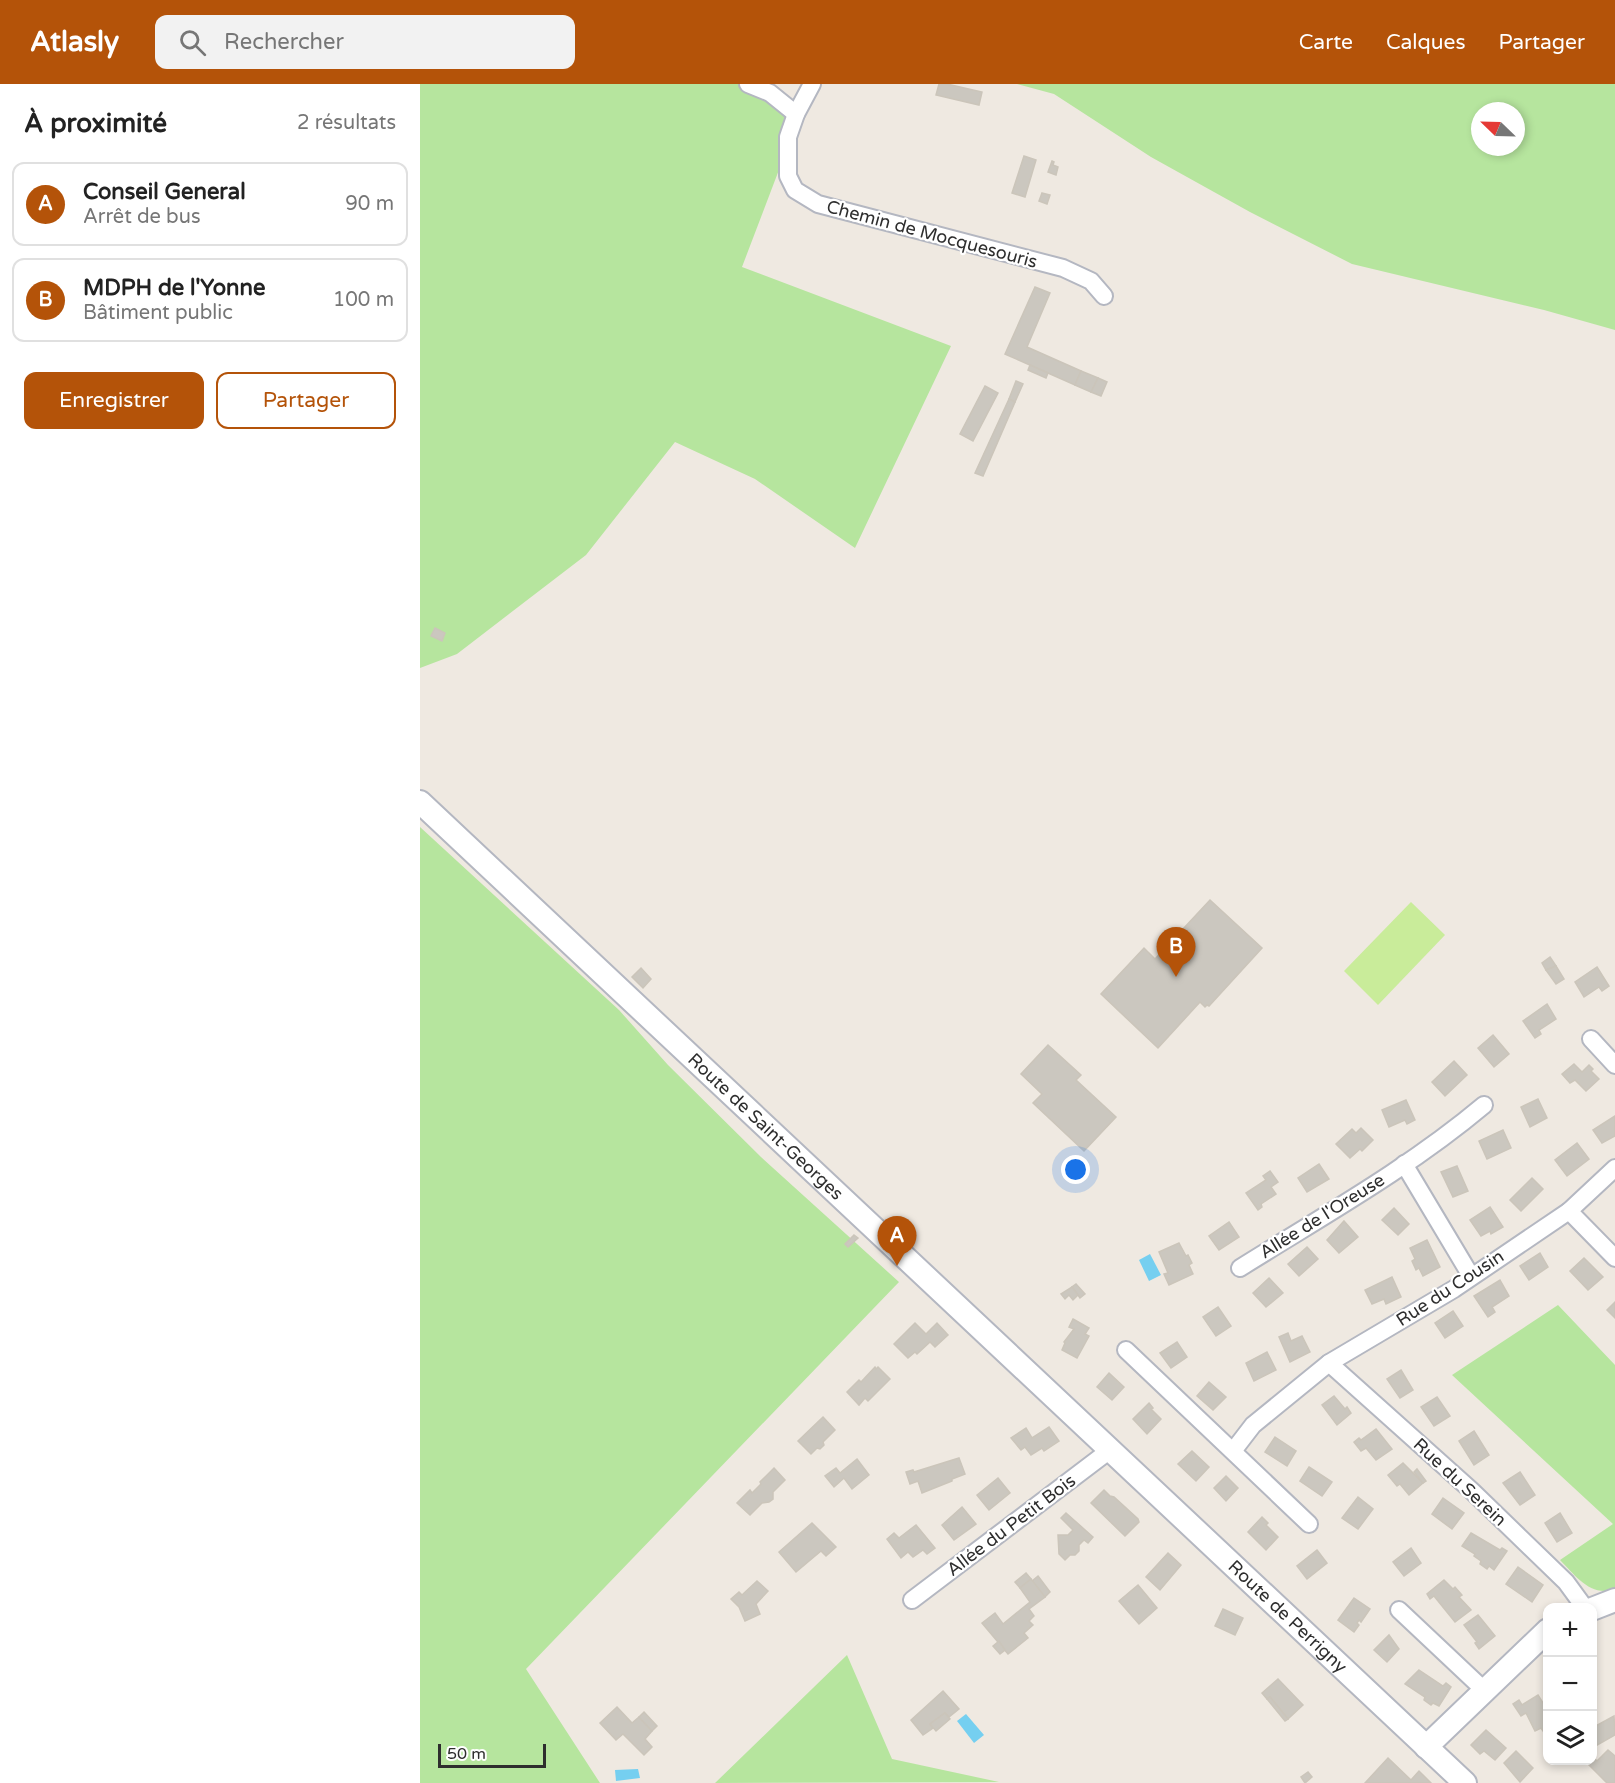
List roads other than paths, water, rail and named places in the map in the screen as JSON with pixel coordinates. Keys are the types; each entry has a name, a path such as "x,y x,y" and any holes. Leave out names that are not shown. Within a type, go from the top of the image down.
{"main road":[{"name":"Route de Saint-Georges","path":"420,802 1110,1450"},
{"name":"Route de Perrigny","path":"1110,1450 1465,1783"},
{"path":"1597,1607 1615,1600"},
{"path":"1426,1747 1543,1635"}],"street":[{"path":"747,84 770,93 796,114"},
{"name":"Chemin de Mocquesouris","path":"812,84 796,114 788,137 788,176 795,190 818,204 1063,268 1091,281 1104,296"},
{"path":"1591,1039 1615,1065"},
{"name":"Allée de l'Oreuse","path":"1240,1268 1450,1134 1484,1105"},
{"name":"Allée de l'Oreuse","path":"1404,1164 1471,1276"},
{"name":"Rue du Cousin","path":"1233,1451 1253,1425 1329,1363 1454,1288 1569,1210 1615,1168"},
{"path":"1569,1210 1615,1258"},
{"path":"1126,1350 1309,1524"},
{"name":"Rue du Serein","path":"1329,1363 1472,1491 1566,1582 1581,1603"},
{"name":"Allée du Petit Bois","path":"912,1600 1110,1450"},
{"path":"1399,1610 1484,1690"}],"water":[{"path":"1150,1254 1161,1275 1149,1281 1139,1260"},
{"path":"966,1714 984,1735 974,1743 957,1721"},
{"path":"638,1769 640,1778 616,1781 615,1770"}],"place":[{"name":"MDPH de l'Yonne","path":"1176,977"},
{"name":"Conseil General","path":"897,1266"}]}
